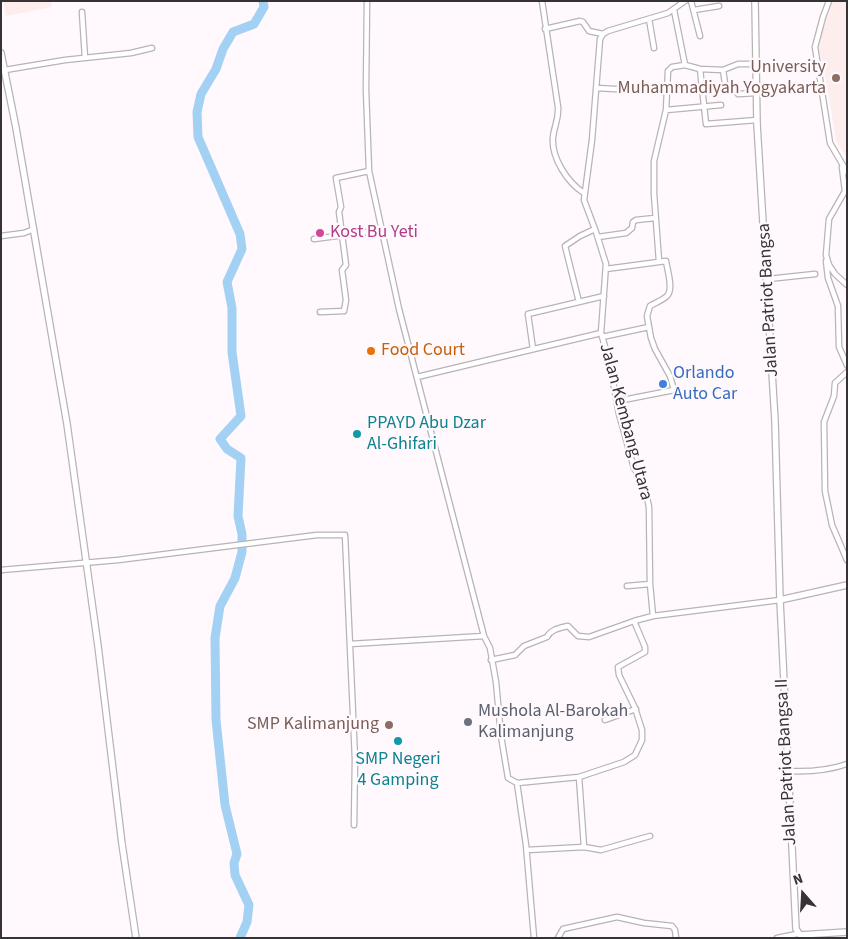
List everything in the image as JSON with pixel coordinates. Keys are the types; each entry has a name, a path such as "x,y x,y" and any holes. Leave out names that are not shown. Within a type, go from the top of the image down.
{"street":[{"path":"367,1 366,90 370,171 399,309 484,636 488,643 508,778 517,783 579,777 624,762 635,755 640,746 642,735 636,709 618,671 620,664 635,659 645,652 634,621"},
{"path":"542,1 558,107 558,119 553,139 556,158 563,170 584,193"},
{"path":"546,28 581,21 589,31 603,34 608,30 674,10 685,1"},
{"path":"691,1 700,36"},
{"name":"Jalan Patriot Bangsa","path":"755,1 757,120 776,421 780,600"},
{"path":"829,1 815,47 830,143 847,172"},
{"path":"694,10 720,6"},
{"path":"674,10 685,65"},
{"path":"82,12 86,58"},
{"path":"649,19 654,48"},
{"name":"Jalan Kembang Utara","path":"603,34 600,42 597,88 584,193 585,203 606,260 601,334 609,360 620,414 635,471 644,484 649,506 650,584 653,616"},
{"path":"5,70 131,53 152,48"},
{"path":"1,53 34,228 67,424 136,938"},
{"path":"658,262 653,178 654,154 666,110 669,69 685,65 723,70 738,64 755,64"},
{"path":"700,68 705,121 707,124 757,120"},
{"path":"723,70 726,90 736,91 738,94 756,93"},
{"path":"597,88 668,92"},
{"path":"666,110 721,105"},
{"path":"842,166 845,193 829,219 826,255 827,273 838,306 839,347 847,365"},
{"path":"321,312 344,310 346,300 342,270 346,265 339,212 341,207 336,178 370,171"},
{"path":"598,237 628,232 636,220 655,218"},
{"path":"1,236 24,233 34,228"},
{"path":"579,302 565,246 567,243 596,229"},
{"path":"314,239 382,230"},
{"path":"826,255 829,265 835,274 847,285"},
{"path":"606,269 666,261 669,293 665,298 650,306 647,316 655,349 670,376 674,390 618,401"},
{"path":"768,279 815,274"},
{"path":"533,349 528,314 604,296"},
{"path":"417,377 601,334 650,327"},
{"path":"847,372 835,383 834,396 824,422 825,491 835,532 847,560"},
{"path":"1,570 118,560 317,535 345,535 356,773 354,825"},
{"path":"627,586 650,584"},
{"path":"491,660 515,655 524,646 542,640 548,637 550,633 568,626 578,636 589,637 653,616 780,600 847,585"},
{"name":"Jalan Patriot Bangsa II","path":"780,600 787,771 797,934"},
{"path":"350,644 484,636"},
{"path":"605,720 636,709"},
{"path":"787,771 825,770 847,764"},
{"path":"579,777 584,847"},
{"path":"517,783 526,850 534,938"},
{"path":"526,850 584,847 602,850 650,836"},
{"path":"558,938 561,931 566,928 617,917 644,924 672,926 675,930 676,938"},
{"path":"777,938 797,934 847,932"}],"shaded area":[{"path":"3,1 51,1 52,7 6,16"},
{"name":"University Muhammadiyah Yogyakarta","path":"833,1 847,1 847,159 836,141 819,48 822,32"}],"waterway":[{"path":"240,938 247,922 249,905 235,875 234,863 237,854 225,805 216,720 215,638 220,606 235,578 242,552 242,534 238,516 241,458 227,449 220,439 241,416 232,352 232,308 227,282 242,249 240,234 198,137 197,112 201,94 216,69 223,49 233,32 254,24 264,7 263,1"}],"place":[{"name":"University Muhammadiyah Yogyakarta","path":"836,78"},
{"name":"Kost Bu Yeti","path":"320,233"},
{"name":"Food Court","path":"371,351"},
{"name":"Orlando Auto Car","path":"663,384"},
{"name":"PPAYD Abu Dzar Al-Ghifari","path":"357,434"},
{"name":"Mushola Al-Barokah Kalimanjung","path":"468,722"},
{"name":"SMP Kalimanjung","path":"389,725"},
{"name":"SMP Negeri 4 Gamping","path":"398,741"}]}
